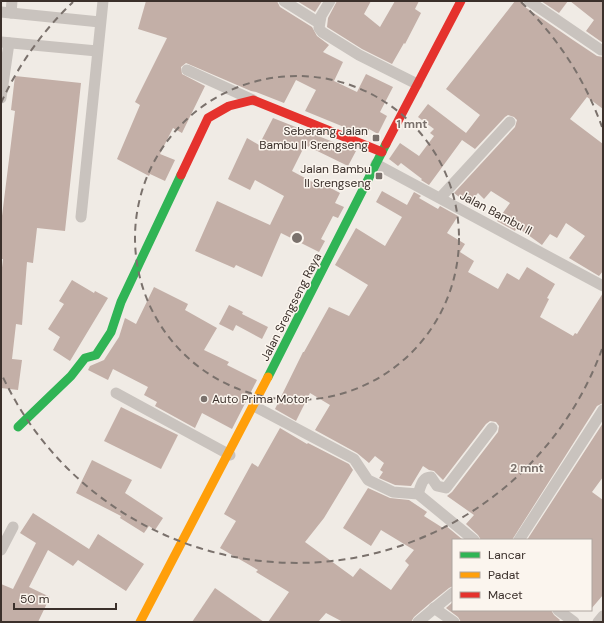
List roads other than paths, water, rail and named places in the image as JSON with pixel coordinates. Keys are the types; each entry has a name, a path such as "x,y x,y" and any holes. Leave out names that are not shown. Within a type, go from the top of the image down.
{"main road":[{"name":"Jalan Srengseng Raya","path":"140,622 230,455 382,152 461,1"},
{"path":"18,427 71,376 85,358 96,354 111,332 121,302 208,118 218,111 245,101 253,100 382,152"}],"street":[{"path":"12,1 6,13 100,22"},
{"path":"81,217 103,1"},
{"path":"284,1 319,23"},
{"path":"330,1 321,16 319,23 319,28 327,36 358,55 417,84"},
{"path":"529,1 601,50"},
{"path":"1,98 5,42 97,52"},
{"path":"187,70 253,100"},
{"path":"440,198 510,122"},
{"name":"Jalan Bambu II","path":"376,164 603,286"},
{"path":"116,393 230,455"},
{"path":"254,406 354,459 368,480 393,492 418,494 473,539"},
{"path":"520,539 603,410"},
{"path":"418,494 423,479 426,477 431,477 437,486 446,488 492,428"},
{"path":"1,550 14,527"},
{"path":"418,622 452,594"},
{"path":"434,608 454,622"},
{"path":"559,611 574,622"},
{"path":"598,622 603,616"}],"place":[{"name":"Seberang Jalan Bambu II Srengseng","path":"376,138"},
{"name":"Jalan Bambu II Srengseng","path":"379,176"},
{"name":"Auto Prima Motor","path":"204,399"}]}
